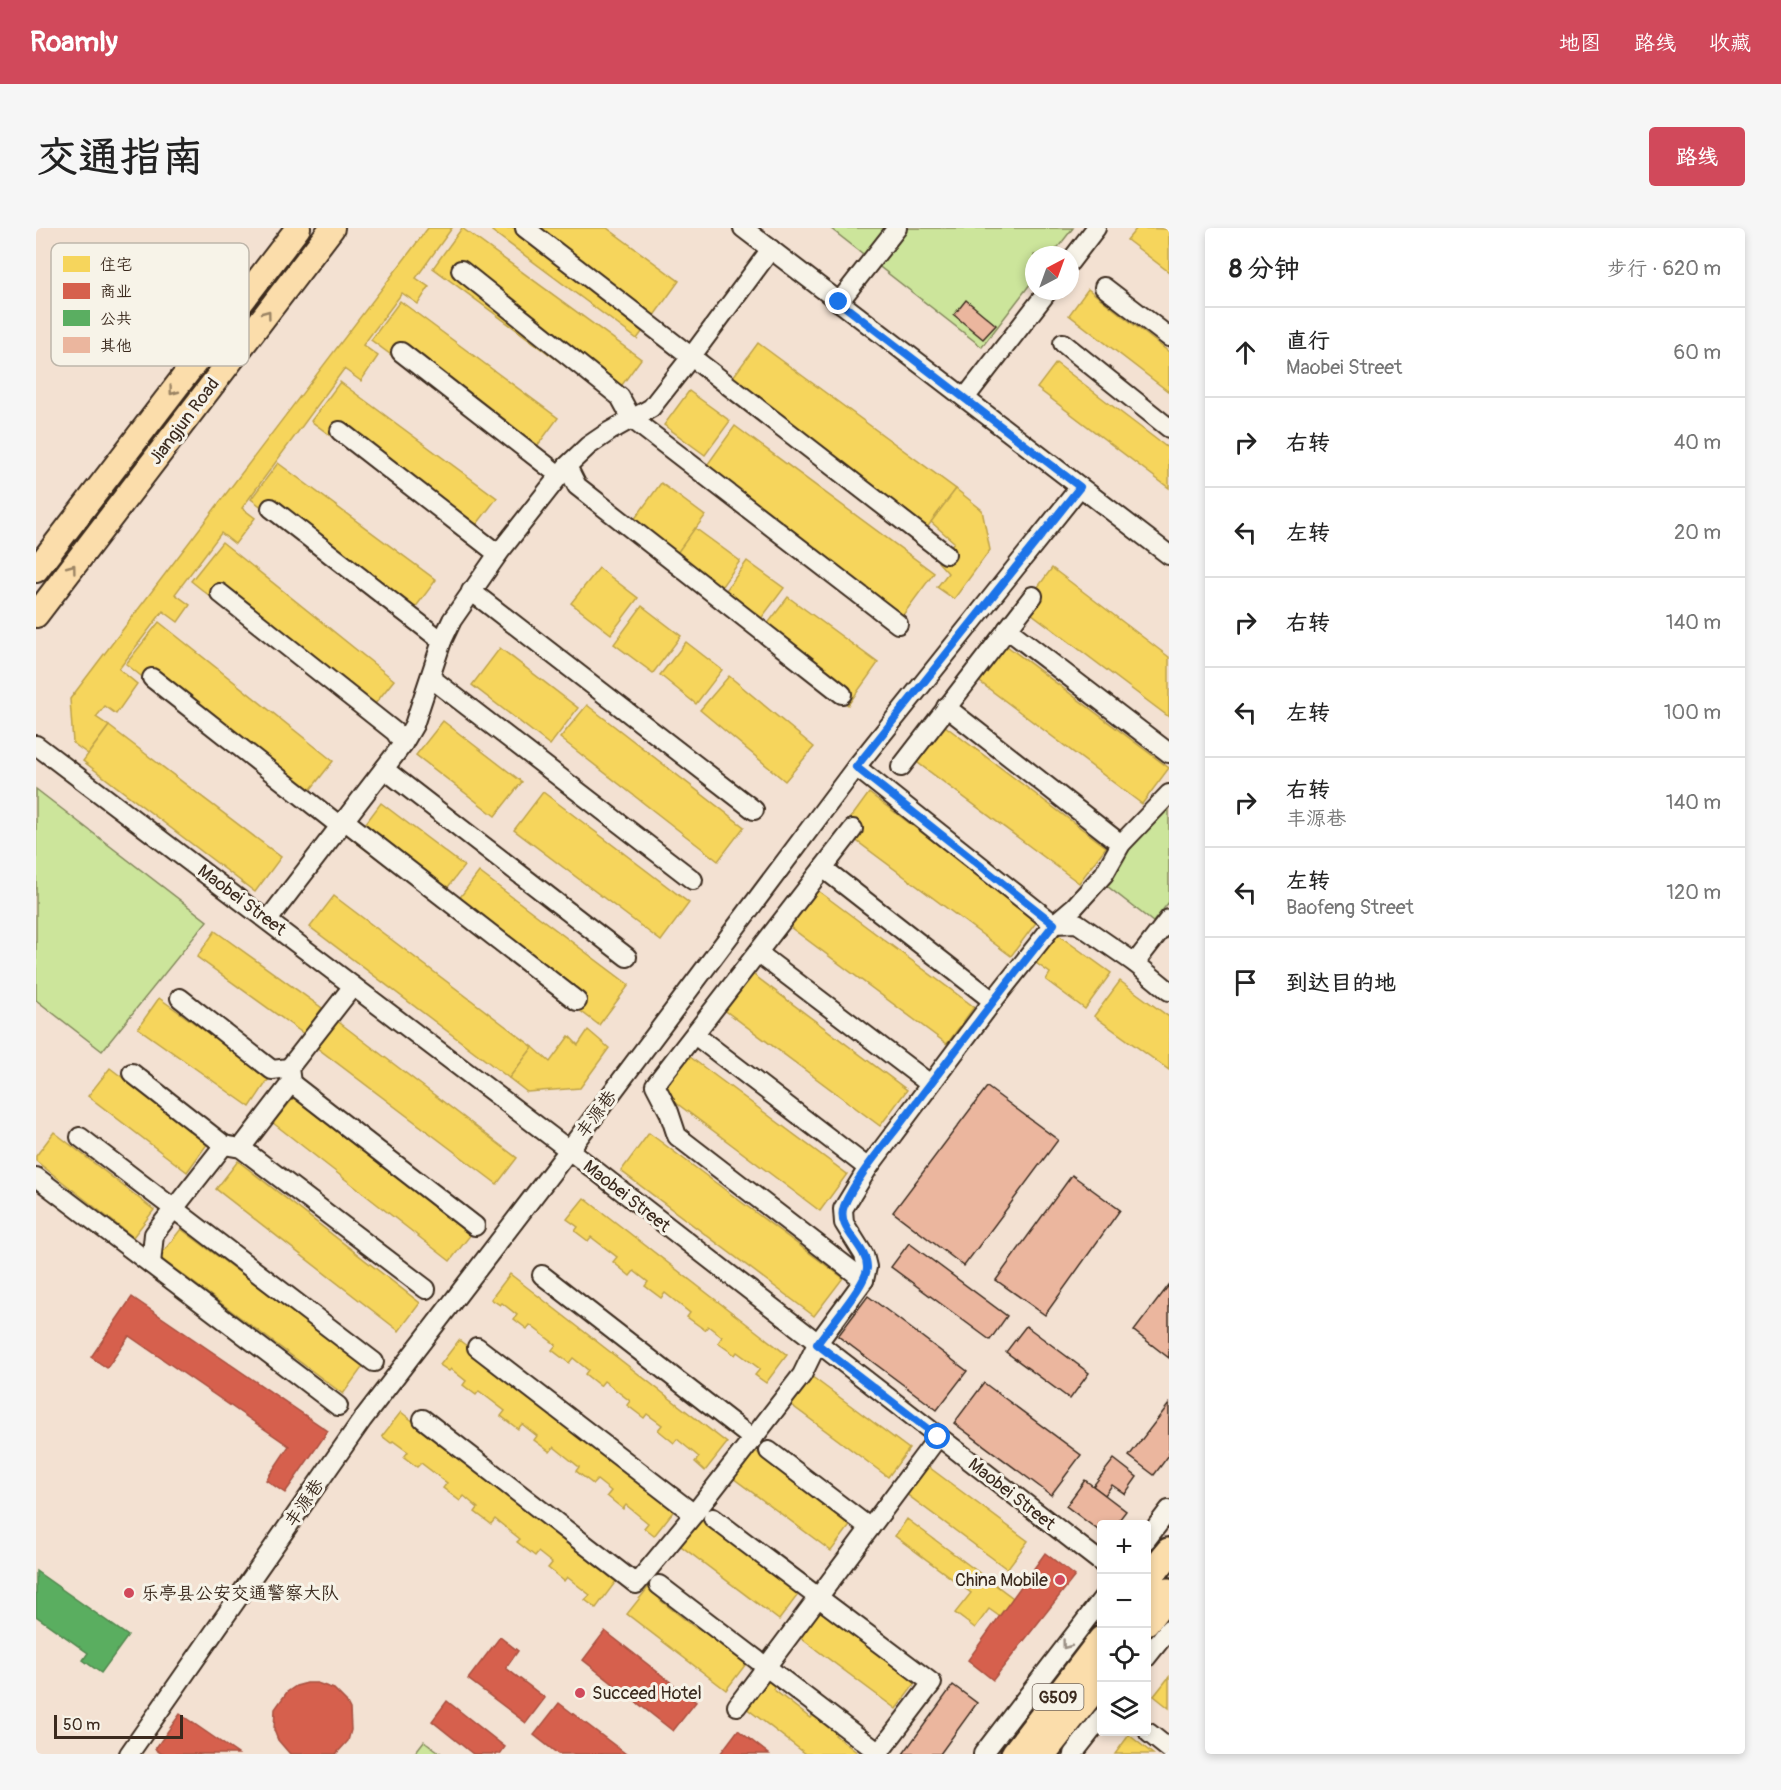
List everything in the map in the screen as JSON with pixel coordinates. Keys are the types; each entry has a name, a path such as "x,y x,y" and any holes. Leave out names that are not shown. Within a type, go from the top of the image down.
{"highway":[{"path":"1151,1575 1169,1552"},
{"name":"G509","path":"1015,1754 1097,1646"},
{"name":"G509","path":"1042,1754 1098,1682"}],"main road":[{"name":"Jiangjun Road","path":"249,292 298,228"},
{"name":"Jiangjun Road","path":"249,337 332,228"},
{"name":"Jiangjun Road","path":"36,570 192,366"},
{"name":"Jiangjun Road","path":"36,615 226,366"}],"street":[{"path":"525,228 946,554"},
{"path":"743,228 1169,555"},
{"path":"839,302 897,228"},
{"path":"1079,250 1096,228"},
{"path":"268,920 403,744 414,725 442,641 471,591 498,554 563,471 588,446 610,430 633,420 651,408 771,249"},
{"path":"461,270 620,396 633,420 898,624"},
{"path":"1104,287 1169,337"},
{"path":"964,398 1041,300"},
{"path":"1063,343 1169,428"},
{"path":"401,352 563,471 577,486 842,694"},
{"path":"340,431 498,554"},
{"name":"丰源巷","path":"129,1754 362,1420 569,1150 856,767 1080,487"},
{"path":"271,508 442,641"},
{"path":"471,591 754,810"},
{"path":"220,593 395,732 403,744"},
{"path":"901,767 1033,596"},
{"path":"1007,629 1169,753"},
{"path":"152,678 577,1001"},
{"path":"431,678 693,880"},
{"path":"946,707 1121,844"},
{"name":"Maobei Street","path":"36,746 569,1150 1097,1560"},
{"path":"856,767 1054,924 1077,923 1169,991"},
{"path":"384,769 627,957"},
{"path":"423,1419 636,1584 694,1514 802,1375 817,1344 864,1280 867,1267 864,1255 844,1223 843,1209 868,1168 993,1001 1054,924 1075,906 1104,874 1121,844 1169,794"},
{"path":"853,829 655,1085 669,1112 676,1136 864,1280"},
{"path":"823,868 993,1001"},
{"path":"1134,963 1169,919"},
{"path":"758,953 930,1084"},
{"path":"151,1264 154,1234 232,1146 290,1075 353,986"},
{"path":"180,998 272,1070 290,1075 475,1226"},
{"path":"695,1035 868,1168"},
{"path":"132,1073 426,1289"},
{"path":"80,1137 374,1362"},
{"path":"36,1177 338,1406"},
{"path":"542,1275 753,1439"},
{"path":"477,1347 694,1514"},
{"path":"737,1706 938,1437"},
{"path":"770,1451 870,1528"},
{"path":"1151,1533 1169,1510"},
{"path":"659,1585 878,1753 932,1683 713,1518"},
{"path":"983,1754 1097,1604"},
{"path":"1151,1641 1160,1610"},
{"path":"1073,1754 1097,1722"},
{"path":"1151,1736 1169,1749"}],"green space":[{"path":"830,228 1073,228 1059,246 1025,246 1025,291 982,347"},
{"path":"36,789 207,921 102,1051 36,1000"},
{"path":"1169,796 1169,902 1153,922 1102,882"},
{"path":"424,1741 442,1754 414,1754"}],"building: 住宅":[{"path":"428,228 452,228 416,278 429,287 418,304 402,293 363,345 378,356 361,381 344,369 242,508 255,518 235,544 221,533 175,594 190,605 178,622 163,611 119,669 137,684 116,714 105,706 96,717 109,726 88,754 73,743 70,699"},
{"path":"462,228 641,359 611,400 433,268"},
{"path":"494,228 607,228 679,281 637,339 492,231"},
{"path":"1137,228 1169,229 1169,272 1127,240"},
{"path":"1088,289 1169,352 1169,392 1069,315"},
{"path":"400,301 558,418 529,457 371,340"},
{"path":"758,343 956,489 920,537 722,392"},
{"path":"1056,363 1169,449 1169,488 1037,388"},
{"path":"340,382 497,498 467,537 311,421"},
{"path":"689,391 730,421 705,455 664,425"},
{"path":"735,426 934,573 903,615 705,468"},
{"path":"278,463 436,580 409,616 251,499"},
{"path":"661,483 705,516 672,560 628,528"},
{"path":"956,489 982,510 990,550 954,599 937,587 948,573 938,562 954,542 931,522"},
{"path":"695,528 740,561 717,593 672,560"},
{"path":"222,542 394,680 363,719 191,581"},
{"path":"747,561 784,588 760,620 724,593"},
{"path":"599,568 638,598 611,634 571,603"},
{"path":"1052,568 1169,657 1169,717 1023,607"},
{"path":"788,597 878,663 848,705 757,638"},
{"path":"642,606 681,636 653,673 614,644"},
{"path":"159,622 333,761 300,803 126,664"},
{"path":"995,637 1169,768 1142,804 968,673"},
{"path":"686,642 722,670 696,704 660,675"},
{"path":"500,648 578,708 550,745 472,685"},
{"path":"729,676 814,747 785,781 700,710"},
{"path":"587,705 744,827 718,861 560,738"},
{"path":"937,720 1106,847 1079,883 910,757"},
{"path":"443,721 522,782 495,816 416,755"},
{"path":"109,726 281,857 255,892 83,761"},
{"path":"543,792 689,903 661,941 514,830"},
{"path":"869,793 1038,920 1011,956 842,830"},
{"path":"381,803 464,866 436,903 353,840"},
{"path":"479,872 629,985 599,1025 449,912"},
{"path":"805,881 974,1007 947,1044 778,918"},
{"path":"334,896 533,1047 509,1078 310,927"},
{"path":"215,931 322,1008 304,1034 197,957"},
{"path":"1057,934 1111,973 1085,1009 1046,980 1050,973 1036,963"},
{"path":"738,963 907,1090 880,1126 711,1000"},
{"path":"1120,981 1169,1017 1169,1070 1094,1016"},
{"path":"159,998 270,1077 250,1107 138,1028"},
{"path":"336,1020 517,1158 497,1184 316,1047"},
{"path":"588,1030 609,1048 580,1088 527,1092 509,1078 533,1047 550,1062 569,1036 578,1045"},
{"path":"678,1048 847,1174 820,1211 651,1084"},
{"path":"110,1068 208,1143 187,1172 88,1096"},
{"path":"296,1095 472,1233 450,1261 273,1123"},
{"path":"54,1132 154,1210 133,1237 36,1161 36,1156"},
{"path":"649,1133 843,1278 814,1316 621,1171"},
{"path":"238,1161 420,1303 399,1331 216,1189"},
{"path":"584,1198 787,1355 766,1383 755,1375 760,1369 737,1352 735,1355 718,1343 722,1337 708,1326 705,1330 687,1317 690,1313 665,1293 661,1298 645,1286 648,1282 634,1271 630,1276 613,1262 617,1257 591,1237 588,1241 575,1231 578,1227 567,1219"},
{"path":"181,1229 364,1365 343,1394 159,1257"},
{"path":"510,1274 727,1443 705,1471 695,1462 699,1457 677,1439 674,1443 658,1430 662,1425 647,1414 644,1418 627,1405 630,1401 604,1381 600,1386 585,1374 588,1370 573,1358 569,1363 552,1350 556,1345 530,1325 527,1329 514,1319 517,1315 502,1303 500,1305 491,1299"},
{"path":"459,1340 676,1508 654,1536 644,1528 648,1523 626,1505 623,1509 607,1496 611,1491 597,1480 593,1484 576,1471 579,1467 554,1447 550,1452 534,1440 537,1436 522,1424 518,1429 501,1416 505,1411 479,1391 476,1395 463,1385 466,1381 451,1369 449,1371 440,1365"},
{"path":"807,1373 909,1449 888,1477 786,1401"},
{"path":"401,1412 617,1580 596,1608 585,1600 590,1595 567,1577 564,1581 548,1568 552,1563 538,1552 535,1556 517,1542 520,1539 495,1519 491,1524 475,1512 478,1508 464,1496 460,1501 443,1488 447,1483 421,1463 417,1467 404,1457 408,1452 382,1436"},
{"path":"750,1447 852,1523 831,1551 729,1475"},
{"path":"926,1465 1028,1541 1007,1569 905,1493"},
{"path":"698,1516 800,1592 779,1620 677,1543"},
{"path":"907,1519 1013,1598 999,1616 989,1609 975,1628 955,1613 971,1593 895,1536"},
{"path":"651,1584 664,1594 660,1600 697,1629 702,1623 726,1641 722,1646 746,1664 726,1690 627,1614"},
{"path":"815,1605 917,1681 896,1709 794,1633"},
{"path":"764,1673 777,1683 773,1689 810,1718 815,1712 839,1730 835,1735 859,1754 806,1754 741,1704"},
{"path":"1169,1677 1169,1708 1154,1696"},
{"path":"1130,1736 1153,1754 1115,1754"}],"building: 商业":[{"path":"132,1297 328,1431 285,1493 266,1480 289,1446 129,1336 107,1368 91,1357"},
{"path":"1045,1553 1075,1576 993,1680 968,1660"},
{"path":"605,1631 696,1702 673,1731 583,1660"},
{"path":"500,1637 518,1651 506,1668 545,1698 526,1723 468,1679"},
{"path":"307,1683 317,1683 334,1689 346,1701 350,1709 351,1730 348,1741 336,1754 290,1754 278,1740 274,1730 275,1709 287,1692"},
{"path":"447,1701 505,1747 500,1754 473,1754 432,1721"},
{"path":"559,1703 626,1754 558,1754 534,1735"},
{"path":"180,1714 238,1754 162,1754 155,1749"},
{"path":"738,1730 769,1754 720,1754"}],"building: 公共":[{"name":"乐亭县公安交通警察大队","path":"36,1571 128,1636 101,1673 83,1660 88,1653 36,1616"}],"building: 其他":[{"path":"966,300 996,325 983,339 954,315"},
{"path":"987,1087 1058,1140 964,1266 893,1212"},
{"path":"1072,1175 1120,1210 1045,1315 996,1280"},
{"path":"909,1243 1007,1316 990,1340 891,1267"},
{"path":"1169,1285 1169,1358 1134,1331"},
{"path":"868,1296 967,1371 937,1410 838,1336"},
{"path":"1026,1326 1089,1373 1070,1399 1006,1352"},
{"path":"984,1383 1081,1455 1051,1495 954,1423"},
{"path":"1169,1404 1169,1455 1154,1475 1129,1456"},
{"path":"1114,1459 1137,1477 1125,1494 1112,1485 1105,1495 1093,1486"},
{"path":"1085,1480 1126,1511 1119,1520 1097,1520 1097,1529 1066,1506"},
{"path":"953,1685 977,1703 940,1754 903,1754"}],"place":[{"name":"China Mobile","path":"1060,1580"},
{"name":"乐亭县公安交通警察大队","path":"129,1593"},
{"name":"Succeed Hotel","path":"580,1693"}],"route":[{"path":"839,302 1080,487 856,767 1054,924 930,1084 868,1168 843,1209 844,1223 864,1255 867,1267 864,1280 817,1344 938,1437"}]}
